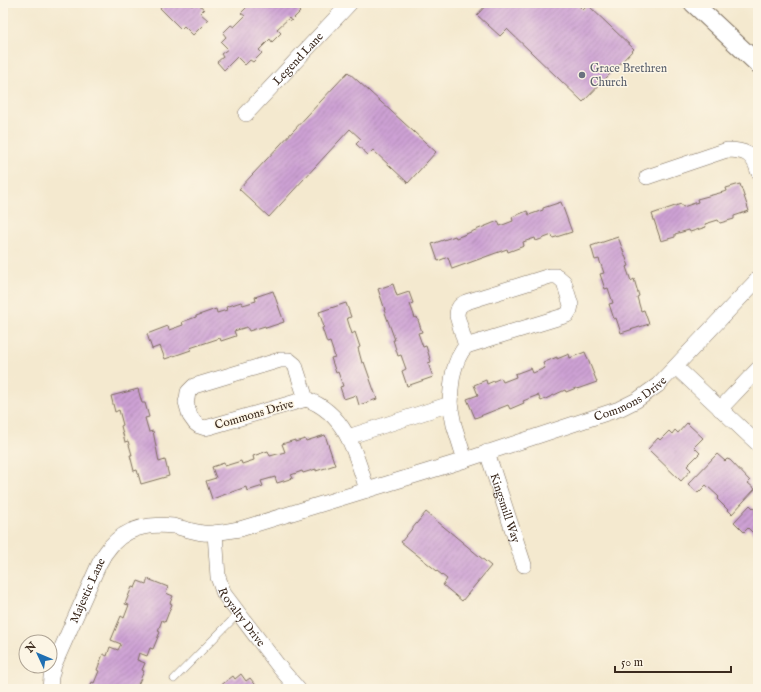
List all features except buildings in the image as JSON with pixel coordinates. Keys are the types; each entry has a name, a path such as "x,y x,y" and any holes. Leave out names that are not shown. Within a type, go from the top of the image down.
{"street":[{"name":"Legend Lane","path":"246,114 350,3"},
{"path":"693,3 758,64"},
{"path":"647,177 726,150 742,151 751,157 758,171"},
{"path":"465,460 454,425 450,404 450,388 456,363 466,346 567,315 571,306 562,280 557,276 550,276 460,305 457,311 457,316 466,346"},
{"name":"Commons Drive","path":"159,525 173,526 198,533 215,533 240,529 465,460 619,409 636,400 658,385 758,279"},
{"name":"Commons Drive","path":"306,399 295,365 289,360 280,360 194,386 188,392 186,402 192,421 205,428 306,399 317,404 332,417 348,437 355,450 367,490"},
{"path":"676,367 758,444"},
{"path":"720,409 758,368"},
{"path":"348,437 450,404"},
{"name":"Kingsmill Way","path":"487,452 524,565"},
{"name":"Majestic Lane","path":"50,689 54,665 107,549 115,540 126,533 147,526 159,525"},
{"name":"Royalty Drive","path":"215,533 218,577 224,594 280,668 298,689"}],"lane":[{"path":"174,679 238,614"}],"place":[{"name":"Grace Brethren Church","path":"582,75"}]}
